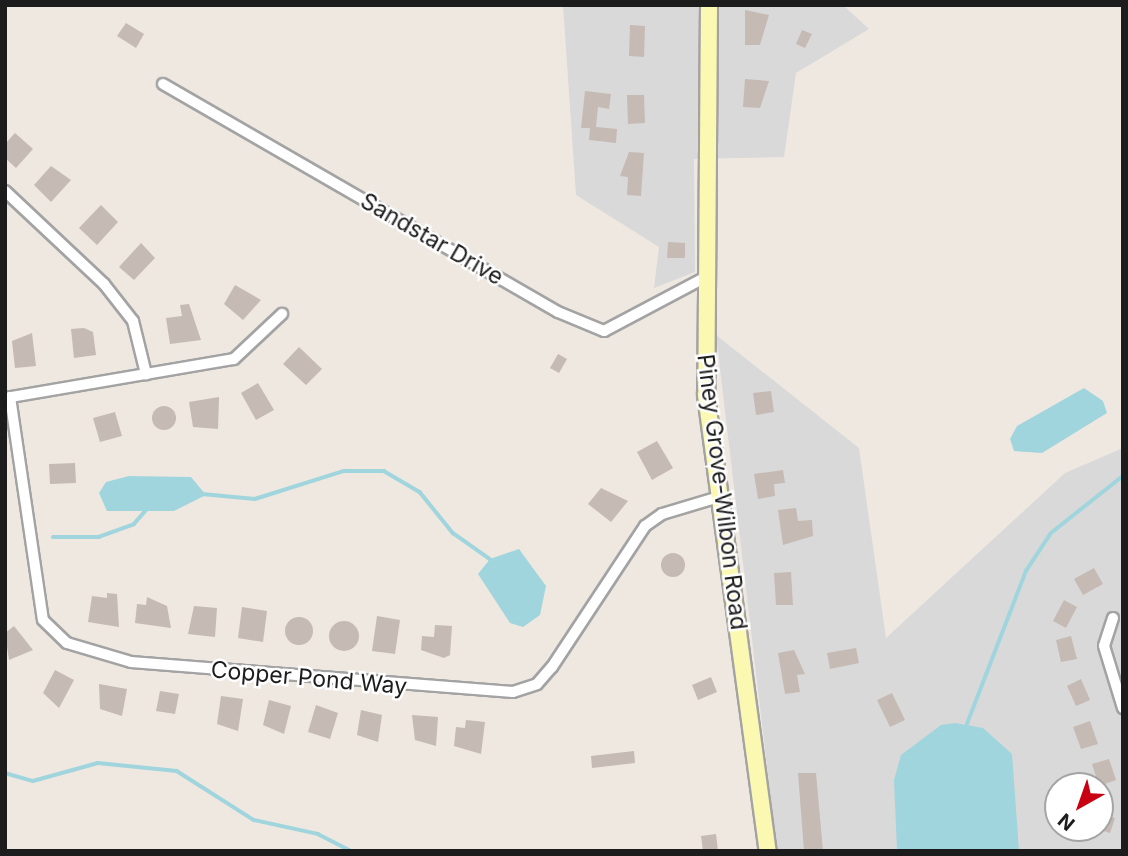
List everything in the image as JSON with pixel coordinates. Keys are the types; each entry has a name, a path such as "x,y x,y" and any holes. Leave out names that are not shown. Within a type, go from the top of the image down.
{"street":[{"name":"Piney Grove-Wilbon Road","path":"709,5 704,278 706,394 722,496 768,851"},
{"name":"Sandstar Drive","path":"163,84 558,312 604,331 704,278"},
{"path":"5,191 104,284 133,321 146,374"},
{"path":"8,397 234,359 282,313"},
{"name":"Copper Pond Way","path":"8,397 44,620 67,643 131,662 513,692 537,684 552,667 645,526 663,514 722,496"},
{"path":"1114,618 1104,646 1123,708"}],"shaded area":[{"path":"563,5 843,5 869,29 796,73 784,157 694,159 695,272 654,288 659,247 576,195"},
{"path":"716,335 859,448 886,638 1065,473 1123,448 1123,851 777,851"}],"water":[{"path":"1084,388 1103,401 1107,413 1042,453 1014,451 1010,439 1017,426"},
{"path":"129,476 191,477 206,495 174,511 107,511 99,493 106,482"},
{"path":"519,549 546,586 540,615 523,627 510,623 478,574 490,559"},
{"path":"955,723 983,728 1012,754 1019,851 897,851 894,780 901,755 941,725"}],"building":[{"path":"745,10 769,15 760,45 745,45"},
{"path":"126,23 144,34 136,48 117,36"},
{"path":"630,25 645,26 644,57 629,56"},
{"path":"802,30 812,34 805,48 796,44"},
{"path":"745,79 769,81 760,108 743,107"},
{"path":"585,91 611,94 609,109 598,107 596,127 617,129 616,143 589,140 590,128 581,128"},
{"path":"627,95 644,95 645,123 628,124"},
{"path":"15,133 33,149 16,168 5,158 5,144"},
{"path":"629,152 644,153 641,196 627,195 628,177 620,176"},
{"path":"51,166 71,180 51,202 34,185"},
{"path":"101,205 118,222 97,245 79,228"},
{"path":"668,242 685,243 685,258 667,258"},
{"path":"141,243 155,258 134,280 119,267"},
{"path":"235,285 261,300 243,320 224,304"},
{"path":"189,304 201,340 170,344 166,318 182,316 180,305"},
{"path":"84,328 93,332 96,355 74,358 71,329"},
{"path":"32,333 36,366 15,368 12,341"},
{"path":"299,347 322,369 306,385 283,364"},
{"path":"558,354 567,359 559,373 550,368"},
{"path":"258,383 274,410 256,420 241,393"},
{"path":"771,391 774,412 756,415 753,393"},
{"path":"219,397 218,429 193,427 189,402"},
{"path":"159,406 169,406 176,413 176,423 169,430 159,430 152,423 152,413"},
{"path":"115,412 122,436 100,442 93,418"},
{"path":"657,441 673,468 652,480 637,452"},
{"path":"75,463 76,483 50,484 49,464"},
{"path":"783,470 785,483 774,484 775,496 758,499 754,474"},
{"path":"601,488 628,501 611,522 588,504"},
{"path":"796,508 798,521 812,520 813,536 783,545 778,510"},
{"path":"668,553 678,553 685,560 685,570 678,577 668,577 661,570 661,560"},
{"path":"1094,568 1103,584 1083,595 1074,579"},
{"path":"791,572 793,605 776,605 774,573"},
{"path":"107,593 117,594 119,627 88,622 92,596 107,598"},
{"path":"147,597 167,606 171,628 135,623 137,604 146,605"},
{"path":"1064,600 1077,607 1066,628 1053,621"},
{"path":"194,606 217,608 215,637 188,634"},
{"path":"242,607 267,611 263,642 238,638"},
{"path":"377,616 400,620 395,654 372,651"},
{"path":"299,617 309,621 313,631 309,641 299,645 289,641 285,631 289,621"},
{"path":"344,621 350,622 358,630 358,642 350,650 344,651 338,650 330,642 329,636 330,630 338,622"},
{"path":"435,625 452,626 450,655 444,658 421,650 422,636 434,637"},
{"path":"14,626 33,650 9,660 5,633"},
{"path":"1071,636 1077,659 1061,662 1056,640"},
{"path":"856,648 859,663 830,669 827,653"},
{"path":"794,650 805,674 797,675 800,692 785,694 778,653"},
{"path":"55,670 74,680 59,708 43,693"},
{"path":"711,677 717,692 698,700 692,685"},
{"path":"1081,679 1090,700 1076,706 1067,686"},
{"path":"99,684 127,689 122,716 100,709"},
{"path":"160,691 179,694 175,714 156,711"},
{"path":"892,693 905,720 890,727 877,700"},
{"path":"221,696 243,699 238,731 217,724"},
{"path":"269,700 291,706 284,734 263,725"},
{"path":"316,705 338,713 330,739 308,732"},
{"path":"361,710 382,715 378,742 357,735"},
{"path":"412,715 438,717 436,746 415,740"},
{"path":"466,720 485,722 481,754 454,746 456,727 465,728"},
{"path":"1090,721 1098,744 1081,749 1073,727"},
{"path":"634,751 635,763 592,768 591,756"},
{"path":"1109,759 1113,772 1095,772 1092,764"},
{"path":"798,773 816,773 823,851 804,851"},
{"path":"716,834 718,851 703,851 701,836"}],"waterway":[{"path":"202,494 255,499 344,471 384,471 420,492 453,533 490,559"},
{"path":"967,724 1026,571 1051,533 1123,476"},
{"path":"53,537 99,537 134,524 147,509"},
{"path":"5,773 33,781 98,763 177,771 254,820 318,834 352,851"}]}
